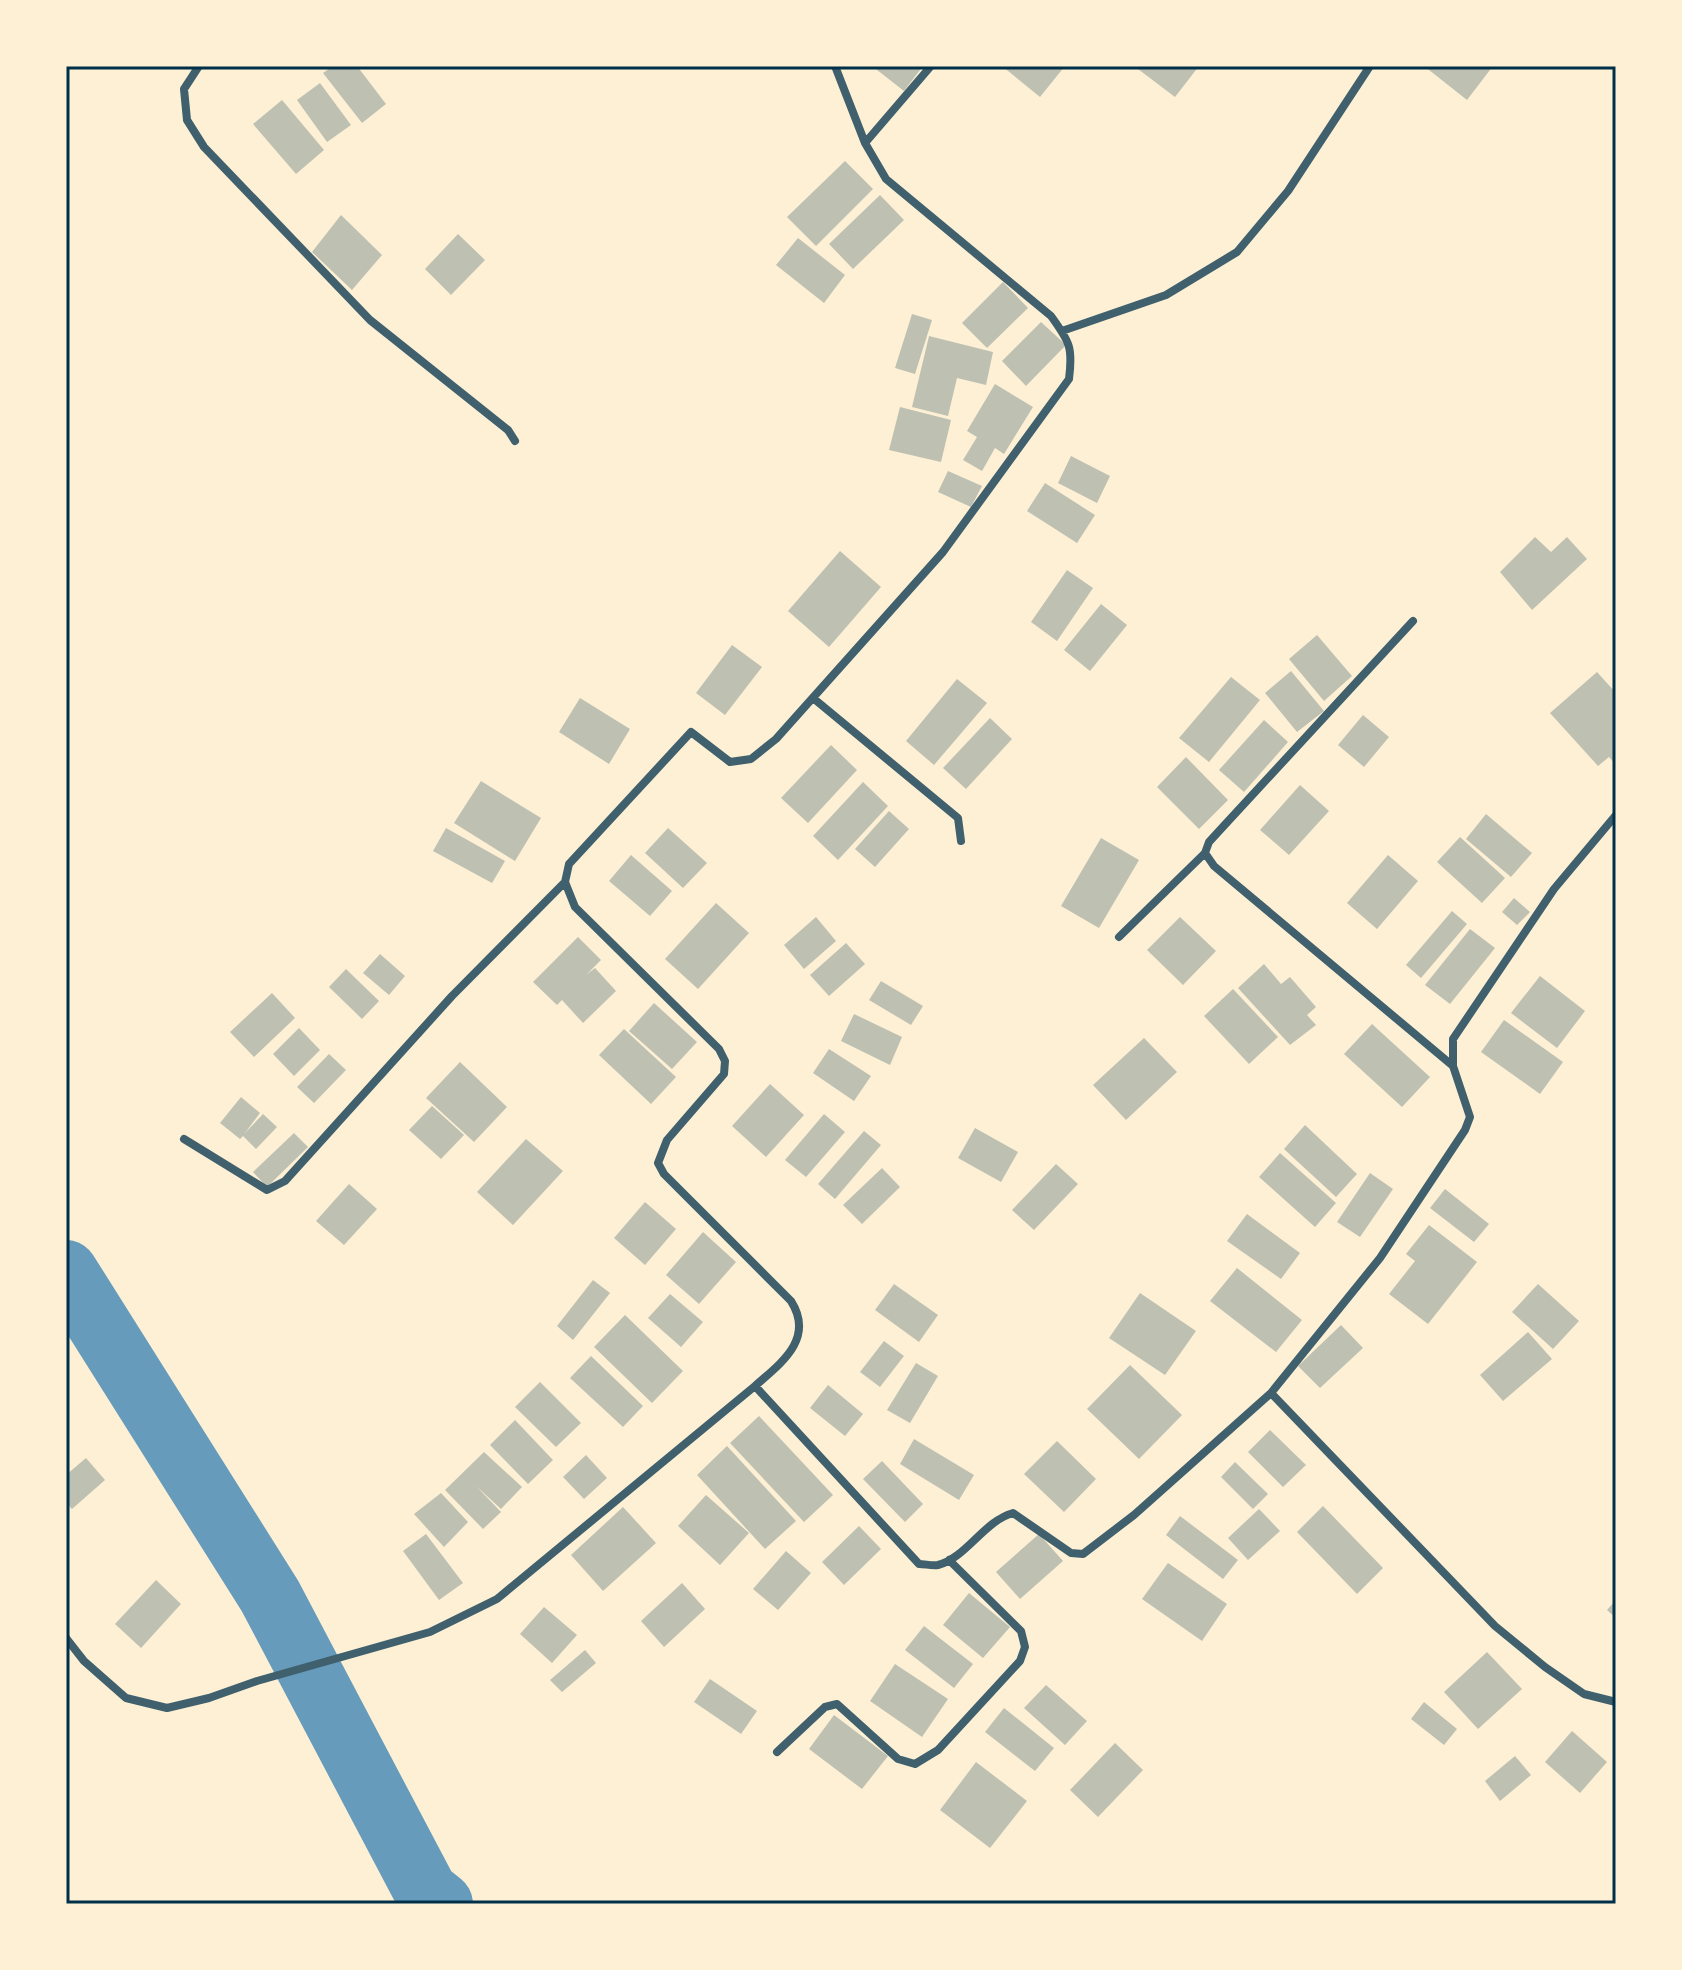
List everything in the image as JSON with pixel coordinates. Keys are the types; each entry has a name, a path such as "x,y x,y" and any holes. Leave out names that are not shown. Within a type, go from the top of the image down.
{"street":[{"path":"199,66 184,89 187,120 204,147 370,320 508,430 515,441"},
{"path":"184,1139 267,1190 285,1181 452,996 565,882 569,864 691,732 730,762 751,759 776,739 943,552 1069,379 1072,353 1051,316 886,179 865,143 835,66"},
{"path":"865,143 931,66"},
{"path":"1062,331 1166,295 1237,252 1288,191 1370,66"},
{"path":"1119,937 1205,853 1209,842 1413,621"},
{"path":"813,698 958,818 961,841"},
{"path":"755,1386 919,1564 936,1565 949,1560 1002,1516 1013,1513 1071,1553 1083,1554 1134,1515 1271,1393 1380,1258 1465,1130 1470,1117 1453,1066 1453,1039 1554,889 1616,815"},
{"path":"1205,853 1214,866 1453,1066"},
{"path":"66,1638 84,1661 126,1698 167,1708 430,1632 497,1599 755,1386 797,1344 797,1309 664,1174 658,1163 667,1140 724,1074 725,1061 719,1049 575,907 565,882"},
{"path":"1271,1393 1495,1626 1584,1694 1616,1702"},
{"path":"777,1752 825,1707 837,1704 898,1759 915,1764 938,1750 1020,1661 1025,1647 1021,1631 949,1560"}],"building":[{"path":"333,66 357,66 386,104 362,123 323,73"},
{"path":"872,66 923,66 904,91"},
{"path":"1002,66 1065,66 1040,97"},
{"path":"1134,66 1199,66 1175,97"},
{"path":"1424,66 1493,66 1467,100"},
{"path":"320,83 351,125 327,142 297,100"},
{"path":"282,100 324,150 296,174 253,124"},
{"path":"845,161 873,189 816,246 787,217"},
{"path":"880,195 904,220 853,269 829,244"},
{"path":"341,215 382,255 352,290 312,252"},
{"path":"458,234 485,260 451,295 425,269"},
{"path":"798,238 845,275 824,303 776,265"},
{"path":"1003,282 1028,308 987,348 962,323"},
{"path":"912,314 932,320 915,374 895,368"},
{"path":"1041,322 1066,345 1026,386 1002,361"},
{"path":"929,336 993,352 986,385 957,378 948,416 912,407"},
{"path":"995,384 1033,407 1004,454 995,448 982,471 963,460 977,437 967,431"},
{"path":"900,407 951,420 941,462 889,450"},
{"path":"1071,456 1110,476 1097,503 1058,483"},
{"path":"948,471 982,486 971,507 938,492"},
{"path":"1045,483 1095,515 1077,543 1027,511"},
{"path":"1535,537 1551,552 1567,537 1587,559 1532,610 1500,572"},
{"path":"840,551 881,587 829,647 788,611"},
{"path":"1067,570 1093,588 1057,641 1031,622"},
{"path":"1101,604 1127,625 1090,671 1064,650"},
{"path":"1317,635 1352,676 1324,701 1289,659"},
{"path":"732,645 762,667 725,715 696,693"},
{"path":"1291,671 1324,711 1297,732 1265,693"},
{"path":"1597,672 1616,693 1616,765 1609,757 1598,766 1550,713"},
{"path":"1231,677 1260,700 1209,762 1179,738"},
{"path":"957,679 987,703 934,765 906,741"},
{"path":"580,698 630,729 609,764 559,732"},
{"path":"1363,715 1389,737 1364,767 1338,745"},
{"path":"990,718 1012,739 966,789 943,768"},
{"path":"1264,720 1288,742 1244,792 1219,770"},
{"path":"831,745 857,770 808,823 781,798"},
{"path":"1186,757 1228,800 1199,829 1157,787"},
{"path":"481,781 541,818 515,861 454,823"},
{"path":"863,782 888,806 838,860 813,836"},
{"path":"1300,785 1329,811 1289,855 1260,830"},
{"path":"889,811 909,829 875,867 855,849"},
{"path":"1486,814 1532,853 1511,877 1466,839"},
{"path":"446,828 505,861 492,883 433,851"},
{"path":"668,828 707,863 683,888 645,853"},
{"path":"1460,837 1505,878 1482,903 1437,862"},
{"path":"1101,838 1139,860 1099,928 1061,906"},
{"path":"631,855 672,891 650,916 609,881"},
{"path":"1388,855 1418,881 1377,929 1347,903"},
{"path":"1514,898 1530,912 1517,925 1502,912"},
{"path":"716,903 749,933 698,989 665,959"},
{"path":"1452,911 1467,924 1421,978 1406,965"},
{"path":"816,917 836,941 804,969 784,945"},
{"path":"1180,917 1216,951 1183,985 1147,950"},
{"path":"1470,929 1495,948 1450,1004 1425,985"},
{"path":"578,937 601,960 586,975 595,968 616,991 583,1023 562,1000 557,1005 533,982"},
{"path":"846,943 865,964 829,996 810,975"},
{"path":"380,954 405,976 389,995 363,973"},
{"path":"1264,964 1281,984 1290,977 1316,1007 1307,1015 1316,1025 1290,1045 1238,988"},
{"path":"346,969 379,1001 362,1019 329,987"},
{"path":"1540,976 1585,1011 1557,1048 1511,1013"},
{"path":"881,981 923,1006 911,1025 869,1000"},
{"path":"1233,989 1278,1037 1249,1064 1204,1016"},
{"path":"272,993 295,1018 254,1057 230,1032"},
{"path":"654,1003 697,1042 672,1069 629,1031"},
{"path":"854,1014 902,1037 890,1065 841,1041"},
{"path":"1504,1020 1563,1062 1540,1094 1481,1052"},
{"path":"1372,1024 1430,1077 1402,1107 1344,1054"},
{"path":"299,1028 320,1050 294,1076 273,1054"},
{"path":"624,1029 676,1077 651,1104 599,1055"},
{"path":"1144,1038 1177,1072 1126,1120 1093,1085"},
{"path":"829,1049 871,1076 854,1101 813,1073"},
{"path":"329,1054 346,1070 314,1103 297,1087"},
{"path":"460,1062 507,1107 474,1142 426,1098"},
{"path":"770,1084 804,1115 766,1157 732,1126"},
{"path":"241,1097 260,1113 245,1133 263,1114 277,1127 256,1149 243,1136 240,1139 220,1123"},
{"path":"432,1106 464,1135 441,1159 409,1130"},
{"path":"824,1114 845,1132 806,1177 785,1160"},
{"path":"1305,1125 1357,1174 1336,1197 1284,1149"},
{"path":"975,1128 1018,1152 1001,1182 958,1158"},
{"path":"864,1131 881,1145 835,1199 818,1184"},
{"path":"294,1133 308,1147 267,1187 253,1172"},
{"path":"526,1139 563,1171 513,1225 477,1192"},
{"path":"1280,1153 1336,1203 1315,1227 1259,1177"},
{"path":"1056,1164 1078,1184 1034,1230 1012,1210"},
{"path":"882,1168 900,1187 862,1224 843,1205"},
{"path":"1370,1173 1393,1189 1360,1237 1337,1222"},
{"path":"349,1184 377,1209 344,1245 316,1221"},
{"path":"1445,1189 1489,1224 1474,1242 1430,1208"},
{"path":"645,1202 676,1229 645,1265 614,1238"},
{"path":"1247,1214 1300,1253 1281,1279 1227,1241"},
{"path":"1429,1225 1477,1262 1428,1324 1389,1294 1415,1261 1406,1254"},
{"path":"703,1232 736,1262 699,1304 666,1275"},
{"path":"1237,1268 1302,1320 1276,1352 1210,1301"},
{"path":"593,1280 610,1293 573,1340 557,1326"},
{"path":"894,1284 938,1315 919,1342 875,1310"},
{"path":"1538,1284 1579,1321 1553,1349 1512,1312"},
{"path":"1140,1293 1196,1331 1165,1375 1109,1338"},
{"path":"670,1294 703,1322 681,1347 648,1318"},
{"path":"625,1315 683,1371 652,1403 594,1347"},
{"path":"1341,1325 1363,1348 1320,1388 1298,1366"},
{"path":"1528,1332 1552,1359 1503,1401 1480,1375"},
{"path":"884,1341 904,1356 880,1387 860,1372"},
{"path":"591,1356 643,1406 623,1427 570,1378"},
{"path":"916,1363 938,1376 910,1423 887,1410"},
{"path":"1130,1365 1182,1415 1139,1459 1087,1409"},
{"path":"540,1382 581,1423 556,1447 515,1407"},
{"path":"828,1385 863,1414 845,1436 810,1408"},
{"path":"759,1416 833,1495 804,1522 730,1443"},
{"path":"515,1420 553,1460 528,1484 490,1445"},
{"path":"1270,1430 1306,1465 1283,1487 1248,1452"},
{"path":"914,1439 974,1475 959,1500 900,1464"},
{"path":"1057,1441 1096,1479 1064,1512 1024,1474"},
{"path":"727,1446 796,1521 765,1549 697,1475"},
{"path":"484,1452 522,1487 501,1509 476,1486 501,1512 483,1529 445,1490"},
{"path":"586,1455 607,1478 584,1499 563,1477"},
{"path":"86,1458 105,1480 72,1509 66,1503 66,1475"},
{"path":"882,1461 923,1504 905,1522 863,1479"},
{"path":"1235,1462 1268,1494 1253,1509 1221,1477"},
{"path":"441,1493 468,1522 444,1547 414,1514"},
{"path":"706,1495 749,1533 720,1565 678,1526"},
{"path":"1323,1506 1383,1568 1357,1594 1297,1532"},
{"path":"623,1507 656,1543 603,1591 571,1555"},
{"path":"1259,1509 1280,1531 1248,1560 1228,1538"},
{"path":"1180,1516 1238,1560 1223,1579 1166,1535"},
{"path":"859,1526 881,1549 844,1585 822,1562"},
{"path":"426,1534 463,1583 439,1600 403,1551"},
{"path":"1039,1534 1063,1561 1020,1599 996,1572"},
{"path":"786,1551 811,1573 778,1610 753,1589"},
{"path":"1168,1563 1227,1604 1202,1641 1142,1599"},
{"path":"156,1580 181,1604 141,1648 115,1624"},
{"path":"682,1583 705,1609 664,1647 641,1621"},
{"path":"969,1593 1010,1627 983,1658 943,1625"},
{"path":"1616,1600 1616,1618 1607,1610"},
{"path":"544,1607 577,1635 552,1663 520,1634"},
{"path":"924,1626 973,1664 954,1688 905,1650"},
{"path":"585,1650 596,1663 562,1692 550,1680"},
{"path":"1487,1652 1522,1689 1478,1729 1444,1692"},
{"path":"895,1664 948,1699 922,1737 870,1701"},
{"path":"710,1679 757,1711 741,1734 694,1702"},
{"path":"1046,1685 1087,1721 1065,1745 1024,1708"},
{"path":"1424,1702 1457,1729 1444,1745 1411,1719"},
{"path":"1004,1708 1054,1748 1035,1771 985,1732"},
{"path":"834,1715 888,1756 862,1789 809,1749"},
{"path":"1572,1731 1607,1762 1580,1793 1545,1762"},
{"path":"1115,1743 1143,1770 1098,1817 1070,1790"},
{"path":"1515,1756 1531,1775 1500,1801 1485,1781"},
{"path":"976,1762 1027,1801 990,1848 940,1810"}],"waterway":[{"path":"66,1272 270,1596 426,1892 441,1904"}]}
